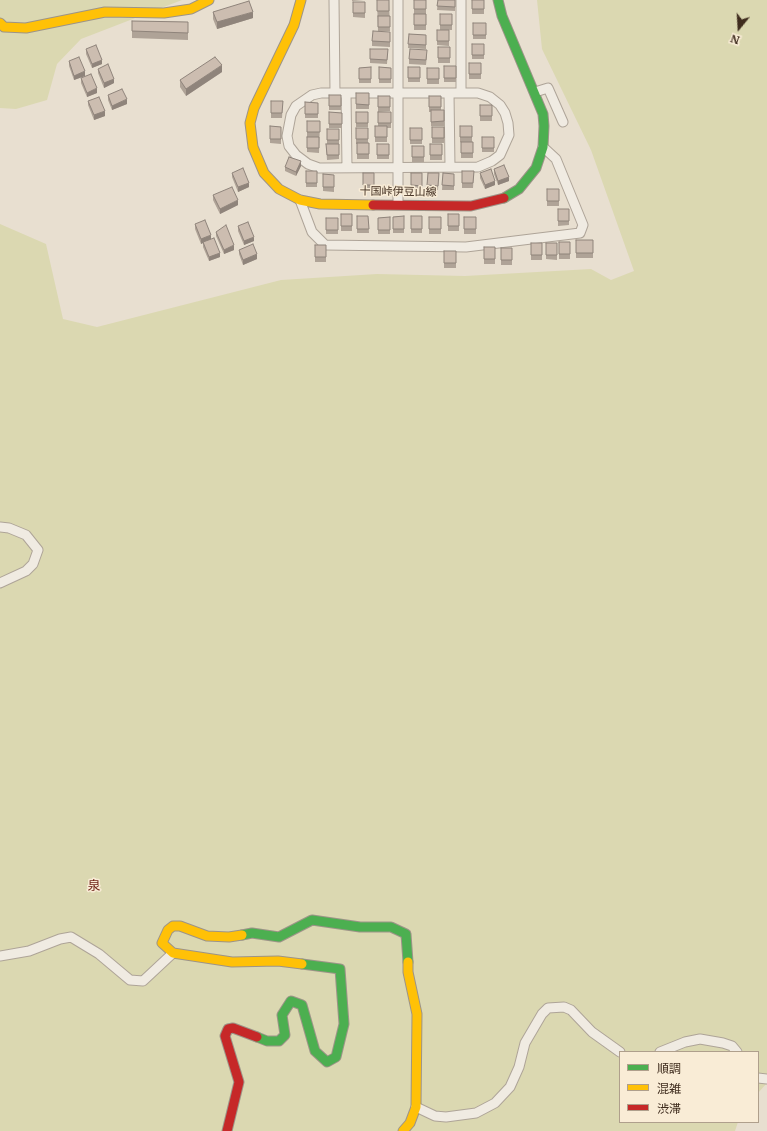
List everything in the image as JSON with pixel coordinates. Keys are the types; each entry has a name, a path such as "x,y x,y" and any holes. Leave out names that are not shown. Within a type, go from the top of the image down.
{"street":[{"path":"0,23 4,27 26,28 104,12 171,12 191,9 209,0"},
{"name":"十国峠伊豆山線","path":"301,0 294,25 266,81 254,108 250,124 253,147 264,173 279,190 300,200 320,204 471,206 500,200 519,189 536,168 543,147 543,114 502,16 498,0"},
{"path":"334,0 335,93"},
{"path":"398,0 398,204"},
{"path":"460,0 461,93"},
{"path":"535,92 548,88 563,122"},
{"path":"321,93 335,93 478,93 490,97 500,105 508,123 509,135 505,146 492,162 478,167 319,168 308,164 296,155 289,146 287,136 291,115 296,106 312,95 321,93"},
{"path":"346,93 347,168"},
{"path":"449,93 450,167"},
{"path":"300,200 312,232 325,245 466,247 580,233 583,225 556,159 543,147"},
{"path":"0,527 9,528 26,535 38,550 33,564 26,571 0,583"},
{"path":"226,1131 239,1082 225,1036 228,1029 233,1028 267,1041 279,1041 285,1035 282,1015 291,1001 302,1005 315,1051 327,1062 336,1057 344,1024 340,969 278,961 232,962 173,953 162,943 168,930 173,926 180,926 207,936 229,937 252,934 279,937 312,920 338,925 391,927 406,934 408,947 408,972 417,1014 416,1106 410,1123 403,1131"},
{"path":"0,956 29,951 60,939 71,937 99,954 130,980 143,981 173,953"},
{"path":"416,1106 434,1116 446,1117 476,1113 495,1103 510,1087 517,1072 525,1043 542,1014 548,1008 564,1007 571,1010 592,1032 619,1051"},
{"path":"662,1051 685,1042 700,1039 723,1043 732,1046 736,1051"}],"shaded area":[{"path":"0,0 182,0 81,39 57,64 47,100 16,109 0,108"},
{"path":"537,0 767,0 767,1083 759,1092 759,1051 619,1051 619,1123 738,1123 735,1131 0,1131 0,224 46,244 63,319 97,327 281,280 377,274 465,276 591,269 611,280 634,271 591,150 542,49"}],"building":[{"path":"377,0 389,0 389,11 377,11"},
{"path":"414,0 426,0 426,9 414,9"},
{"path":"438,0 455,0 455,7 437,6"},
{"path":"472,0 484,0 484,9 472,9"},
{"path":"249,1 253,12 217,22 213,12"},
{"path":"353,2 365,2 365,13 353,13"},
{"path":"414,14 426,14 426,25 414,25"},
{"path":"440,14 452,14 452,25 440,25"},
{"path":"378,16 390,16 390,27 378,27"},
{"path":"132,21 188,22 188,33 132,31"},
{"path":"473,23 486,23 486,35 473,35"},
{"path":"437,30 449,30 449,41 437,41"},
{"path":"373,31 390,32 390,42 372,41"},
{"path":"409,34 426,35 426,45 408,44"},
{"path":"472,44 484,44 484,55 472,55"},
{"path":"96,45 102,60 92,64 86,49"},
{"path":"438,47 450,47 450,58 438,58"},
{"path":"370,49 388,49 387,60 370,59"},
{"path":"410,49 427,50 426,60 409,59"},
{"path":"79,57 85,71 74,76 69,61"},
{"path":"215,57 222,65 186,89 180,80"},
{"path":"469,63 481,63 481,74 469,74"},
{"path":"108,64 114,79 104,83 98,69"},
{"path":"444,66 456,66 456,78 444,78"},
{"path":"371,67 371,79 359,79 359,68"},
{"path":"379,67 391,68 391,79 379,79"},
{"path":"408,67 420,67 420,78 408,78"},
{"path":"427,68 439,68 439,79 427,79"},
{"path":"91,74 97,88 87,93 81,78"},
{"path":"122,89 127,99 112,106 108,95"},
{"path":"356,93 369,93 369,105 356,104"},
{"path":"329,95 341,95 341,106 329,106"},
{"path":"378,96 390,96 390,107 378,107"},
{"path":"429,96 441,96 441,107 429,107"},
{"path":"99,97 105,111 94,115 88,101"},
{"path":"271,101 283,101 282,113 271,113"},
{"path":"305,102 318,103 318,114 305,114"},
{"path":"480,105 492,105 492,116 480,116"},
{"path":"431,110 444,110 444,121 431,122"},
{"path":"329,112 342,113 342,124 329,124"},
{"path":"356,112 368,112 368,123 356,123"},
{"path":"378,112 391,112 391,123 378,123"},
{"path":"307,121 320,121 320,132 307,132"},
{"path":"270,126 281,127 281,139 270,139"},
{"path":"375,126 387,126 387,137 375,137"},
{"path":"460,126 472,126 472,137 460,137"},
{"path":"432,127 444,127 444,138 432,138"},
{"path":"356,128 368,128 368,139 356,139"},
{"path":"410,128 422,128 422,140 410,140"},
{"path":"327,129 339,129 339,140 327,140"},
{"path":"307,137 319,137 319,148 307,148"},
{"path":"482,137 494,137 494,148 482,148"},
{"path":"461,142 473,142 473,153 461,153"},
{"path":"357,143 369,143 369,154 357,154"},
{"path":"326,144 339,144 339,155 327,155"},
{"path":"377,144 389,144 389,155 377,155"},
{"path":"430,144 442,144 442,155 430,155"},
{"path":"412,146 424,146 424,157 412,157"},
{"path":"289,157 301,161 296,172 285,167"},
{"path":"504,165 509,177 498,181 494,169"},
{"path":"243,168 249,183 238,187 232,173"},
{"path":"491,169 495,181 485,185 480,173"},
{"path":"306,171 317,171 317,183 306,183"},
{"path":"462,171 474,171 473,183 462,183"},
{"path":"363,173 374,173 374,185 363,185"},
{"path":"411,173 422,173 422,186 411,185"},
{"path":"428,173 439,173 438,186 427,185"},
{"path":"443,173 454,174 454,186 442,185"},
{"path":"323,174 334,175 334,187 323,187"},
{"path":"232,187 238,200 220,209 213,195"},
{"path":"547,189 559,189 559,201 547,201"},
{"path":"558,209 569,209 569,221 558,221"},
{"path":"341,214 352,214 352,226 341,226"},
{"path":"448,214 459,214 459,226 448,226"},
{"path":"357,216 368,216 369,229 357,229"},
{"path":"404,216 404,229 393,229 393,217"},
{"path":"411,216 422,216 422,229 411,229"},
{"path":"390,217 390,230 378,230 378,218"},
{"path":"429,217 441,217 441,229 429,229"},
{"path":"464,217 476,217 476,229 464,229"},
{"path":"326,218 338,218 338,230 326,230"},
{"path":"205,220 211,235 201,239 195,224"},
{"path":"248,222 254,237 244,241 238,226"},
{"path":"226,225 234,245 224,250 216,232"},
{"path":"214,238 220,253 209,257 203,242"},
{"path":"576,240 593,240 593,253 576,253"},
{"path":"559,242 570,242 570,254 559,254"},
{"path":"531,243 542,243 542,255 531,255"},
{"path":"546,243 557,243 557,255 546,255"},
{"path":"253,244 257,254 243,260 239,250"},
{"path":"315,245 326,245 326,257 315,257"},
{"path":"484,247 495,247 495,259 484,259"},
{"path":"501,248 512,248 512,260 501,260"},
{"path":"444,251 456,251 456,263 444,263"}],"traffic: fast":[{"path":"498,0 502,16 543,114 544,126 543,147 536,168 519,189 504,198"},
{"path":"242,935 252,933 279,937 312,920 360,927 391,927 406,934 408,962"},
{"path":"257,1037 267,1041 279,1041 285,1035 282,1015 291,1001 302,1005 315,1051 327,1062 336,1057 344,1024 340,969 302,964"}],"traffic: slow":[{"path":"0,23 4,27 26,28 105,12 164,13 191,9 209,0"},
{"path":"301,0 294,25 254,108 250,123 253,147 264,173 279,189 300,200 320,204 373,205"},
{"path":"242,935 229,937 207,936 180,926 173,926 168,930 162,943 173,953 232,962 278,961 302,964"},
{"path":"403,1131 410,1123 416,1107 417,1014 408,972 408,962"}],"traffic: jam":[{"path":"373,205 471,206 504,198"},
{"path":"227,1131 239,1082 225,1036 228,1029 233,1028 257,1037"}],"district":[{"name":"泉","path":"94,886"}]}
